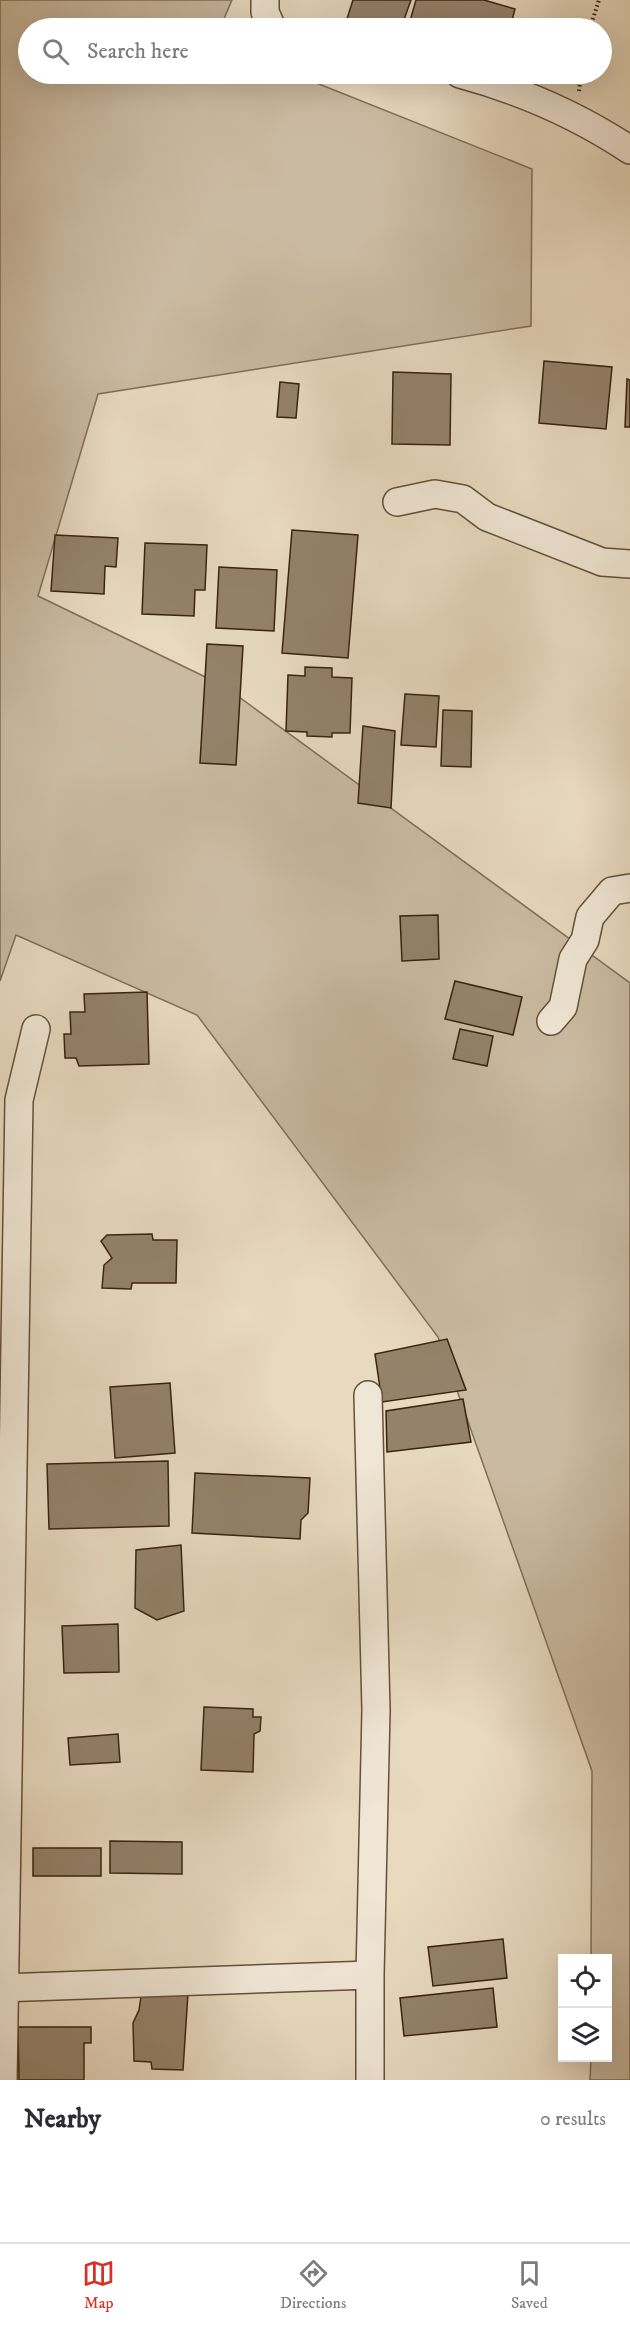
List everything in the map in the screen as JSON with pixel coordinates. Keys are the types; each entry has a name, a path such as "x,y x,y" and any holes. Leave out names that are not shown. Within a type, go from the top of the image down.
{"street":[{"path":"265,0 268,18"},
{"path":"494,84 574,117 630,150"},
{"path":"397,502 435,494 463,499 487,517 602,562 630,564"},
{"path":"551,1021 563,1007 573,959 585,940 590,917 612,891 630,888"},
{"path":"3,2080 2,1987 19,1100 36,1029"},
{"path":"368,1395 376,1710 370,2080"},
{"path":"2,1987 370,1975"}],"path":[{"path":"593,18 599,0"}],"shaded area":[{"path":"0,0 232,0 224,18 18,18 18,84 319,84 532,169 531,326 98,394 38,596 224,686 630,983 630,2080 590,2080 591,2062 612,2062 612,1954 591,1954 592,1771 438,1337 197,1015 16,935 0,981"}],"building":[{"path":"353,0 411,0 405,18 347,18"},
{"path":"416,0 484,0 515,9 513,18 411,18"},
{"path":"544,361 612,367 606,429 539,423"},
{"path":"393,372 451,374 450,445 392,444"},
{"path":"627,379 630,380 630,427 625,427"},
{"path":"280,382 299,384 296,418 277,417"},
{"path":"292,530 358,535 348,658 282,653"},
{"path":"55,535 118,538 116,567 105,566 104,594 51,591"},
{"path":"145,543 207,545 205,590 195,590 194,616 142,614"},
{"path":"219,567 277,570 274,631 216,628"},
{"path":"207,644 243,646 236,765 200,763"},
{"path":"305,667 332,668 332,677 352,678 350,733 332,733 332,737 307,736 307,732 286,731 288,675 305,676"},
{"path":"405,694 439,696 436,747 401,745"},
{"path":"443,710 472,711 471,767 441,766"},
{"path":"363,726 395,731 391,808 358,803"},
{"path":"438,915 439,959 402,961 400,916"},
{"path":"455,981 522,997 513,1035 445,1019"},
{"path":"147,992 149,1064 79,1066 76,1058 65,1058 64,1034 71,1034 70,1012 85,1012 84,994"},
{"path":"460,1029 493,1036 487,1066 453,1059"},
{"path":"152,1234 153,1240 177,1240 176,1283 132,1283 131,1289 102,1288 104,1265 112,1258 101,1241 107,1235"},
{"path":"447,1339 466,1390 382,1402 375,1354"},
{"path":"170,1383 175,1453 115,1458 110,1387"},
{"path":"463,1399 471,1442 387,1452 386,1411"},
{"path":"168,1461 169,1526 49,1529 47,1464"},
{"path":"195,1473 310,1478 308,1513 301,1520 300,1539 192,1533"},
{"path":"181,1545 184,1611 157,1620 135,1608 136,1550"},
{"path":"118,1624 119,1672 64,1673 62,1626"},
{"path":"204,1707 253,1709 253,1717 261,1717 260,1731 254,1734 253,1772 201,1770"},
{"path":"118,1734 120,1762 70,1765 68,1738"},
{"path":"110,1841 182,1842 182,1874 110,1873"},
{"path":"33,1848 101,1848 101,1876 33,1876"},
{"path":"503,1939 507,1978 433,1986 428,1947"},
{"path":"493,1988 497,2027 404,2036 400,1998"},
{"path":"188,1993 183,2070 152,2069 151,2062 134,2061 133,2023 139,2010 141,1997"},
{"path":"18,2027 91,2027 91,2043 84,2043 84,2080 19,2080"}]}
